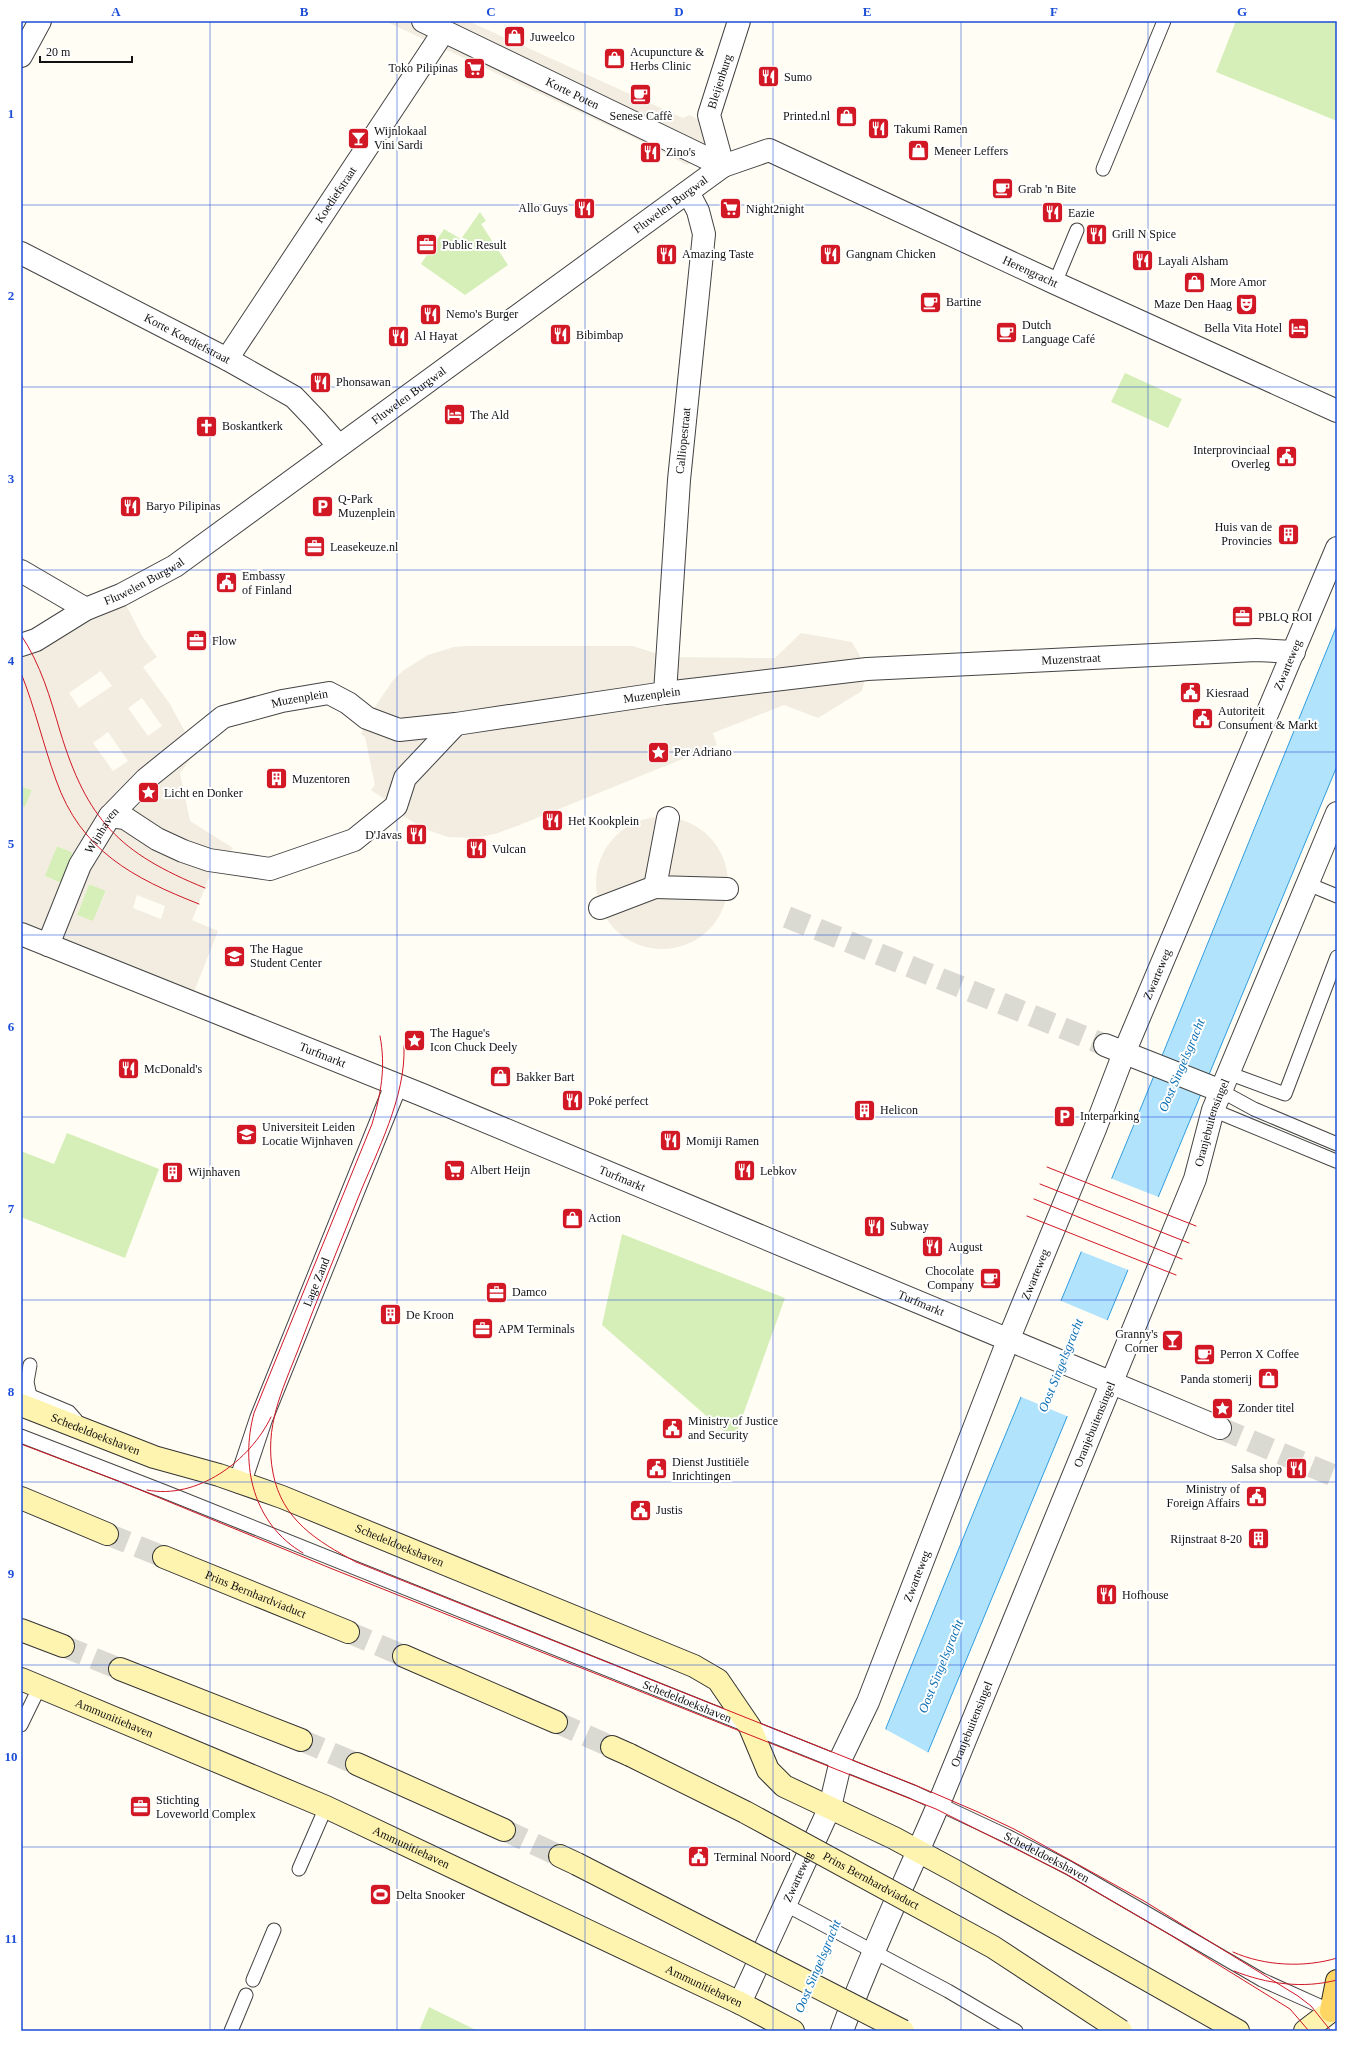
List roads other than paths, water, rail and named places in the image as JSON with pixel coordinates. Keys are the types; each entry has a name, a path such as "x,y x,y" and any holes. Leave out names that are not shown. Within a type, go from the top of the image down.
{"main road":[{"path":"1334,2018 1337,1981"}],"street":[{"path":"21,56 40,21"},
{"name":"Bleijenburg","path":"723,166 709,115 739,21"},
{"name":"Korte Poten","path":"432,24 723,166"},
{"name":"Koediefstraat","path":"227,359 432,24"},
{"name":"Herengracht","path":"723,166 768,150 1055,283 1337,411"},
{"name":"Fluwelen Burgwal","path":"21,645 36,640 86,609 121,595 175,566 338,445 723,166"},
{"name":"Calliopestraat","path":"665,693 678,480 704,234 698,210 688,192"},
{"name":"Korte Koediefstraat","path":"21,253 227,359 294,397 338,445"},
{"name":"Zwarteweg","path":"740,2003 830,1807 846,1744 868,1702 1009,1338 1090,1126 1115,1049 1294,652 1337,548"},
{"path":"21,571 86,609"},
{"name":"Muzenstraat","path":"848,671 1256,650 1294,652"},
{"name":"Muzenplein","path":"192,741 223,717 282,701 329,693 348,703 367,718 399,730 456,724 665,693 848,671"},
{"path":"110,816 125,818 157,839 183,851 209,860 270,869 354,840 396,806 405,778 456,724"},
{"name":"Wijnhaven","path":"48,945 80,864 110,816 146,778 192,741"},
{"name":"Oranjebuitensingel","path":"842,2031 873,1952 939,1804 1195,1179 1217,1090 1308,884 1337,814"},
{"path":"655,887 668,818"},
{"path":"600,908 655,887 727,889"},
{"name":"Turfmarkt","path":"21,934 396,1084 1038,1350 1220,1428"},
{"path":"1115,1049 1217,1090"},
{"name":"Lage Zand","path":"240,1482 261,1419 396,1084"},
{"name":"Schedeldoekshaven","path":"24,1398 86,1430 154,1457 240,1482 282,1497 694,1666 718,1680 750,1727 768,1770 784,1786 894,1838 1238,2031"},
{"path":"21,1498 107,1534"},
{"name":"Prins Bernhardviaduct","path":"164,1557 348,1632"},
{"path":"21,1630 63,1646"},
{"path":"404,1656 556,1722"},
{"path":"120,1669 301,1740"},
{"name":"Ammunitiehaven","path":"30,1683 326,1807 740,2003 793,2031"},
{"name":"Prins Bernhardviaduct","path":"621,1751 745,1812 992,1947 1121,2031"},
{"path":"357,1764 504,1830"},
{"path":"569,1860 903,2031"},
{"path":"1304,2031 1334,2018"}],"lane":[{"path":"1102,169 1164,21"},
{"path":"1055,283 1077,230"},
{"path":"1308,884 1337,896"},
{"path":"1217,1090 1284,1094 1337,957"},
{"path":"1217,1090 1254,1109 1337,1144"},
{"path":"1217,1090 1336,1161"},
{"path":"21,1378 30,1365 24,1398"},
{"name":"Schedeldoekshaven","path":"21,1436 163,1491 912,1792 1007,1836 1069,1868 1262,1980 1334,2018"},
{"path":"21,1725 30,1683"},
{"path":"299,1869 326,1807"},
{"path":"786,1905 948,1991 1016,2031"},
{"path":"253,1980 274,1930"},
{"path":"231,2031 246,1995"}],"water":[{"name":"Oost Singelsgracht","path":"1337,625 1337,766 928,1752 763,2031 886,1734 886,1728 990,1472 1140,1110"}],"tunnel":[{"path":"787,917 1105,1045"},
{"path":"1220,1428 1337,1477"},
{"path":"107,1534 164,1557"},
{"path":"348,1632 404,1656"},
{"path":"63,1646 120,1669"},
{"path":"556,1722 612,1747"},
{"path":"301,1740 357,1764"},
{"path":"504,1830 560,1856"}],"tram line":[{"path":"21,635 34,658 44,682 70,762 95,811 110,830 128,846 150,861 175,875 205,888"},
{"path":"21,673 31,699 56,780 67,805 80,826 95,844 112,859 131,872 152,884 199,904"},
{"path":"303,1553 286,1541 272,1526 262,1510 254,1492 250,1473 250,1433 254,1413 372,1124 382,1080 383,1059 380,1036"},
{"path":"404,1046 400,1085 389,1124 320,1293 276,1410 271,1440 273,1473 284,1504 303,1527 328,1546 356,1562 915,1785 1014,1829 1144,1901 1298,1996 1311,2006 1331,2031"},
{"path":"1047,1167 1196,1226"},
{"path":"1040,1184 1189,1243"},
{"path":"1034,1199 1182,1259"},
{"path":"1027,1216 1176,1275"},
{"path":"147,1490 166,1492 185,1489 203,1483 220,1474 236,1462 250,1448 262,1433 271,1417"},
{"path":"21,1444 121,1482 330,1568 936,1809 1066,1874 1172,1936 1290,2009 1309,2031"},
{"path":"1233,1952 1245,1957 1271,1963 1285,1964 1312,1963 1337,1958"},
{"path":"1234,1971 1259,1979 1285,1984 1298,1985 1324,1983 1337,1980"}],"place":[{"name":"Juweelco","path":"514,37"},
{"name":"Acupuncture & Herbs Clinic","path":"615,59"},
{"name":"Toko Pilipinas","path":"474,68"},
{"name":"Sumo","path":"768,77"},
{"name":"Senese Caffè","path":"641,95"},
{"name":"Printed.nl","path":"846,116"},
{"name":"Takumi Ramen","path":"878,129"},
{"name":"Wijnlokaal Vini Sardi","path":"358,138"},
{"name":"Meneer Leffers","path":"919,151"},
{"name":"Zino's","path":"650,152"},
{"name":"Grab 'n Bite","path":"1002,189"},
{"name":"Allo Guys","path":"584,208"},
{"name":"Night2night","path":"731,209"},
{"name":"Eazie","path":"1052,213"},
{"name":"Grill N Spice","path":"1096,234"},
{"name":"Public Result","path":"427,245"},
{"name":"Amazing Taste","path":"667,254"},
{"name":"Gangnam Chicken","path":"831,254"},
{"name":"Layali Alsham","path":"1142,261"},
{"name":"More Amor","path":"1195,282"},
{"name":"Bartine","path":"930,302"},
{"name":"Maze Den Haag","path":"1247,304"},
{"name":"Nemo's Burger","path":"430,314"},
{"name":"Bella Vita Hotel","path":"1298,328"},
{"name":"Dutch Language Café","path":"1006,332"},
{"name":"Bibimbap","path":"560,335"},
{"name":"Al Hayat","path":"399,336"},
{"name":"Phonsawan","path":"321,382"},
{"name":"The Ald","path":"455,415"},
{"name":"Boskantkerk","path":"206,426"},
{"name":"Interprovinciaal Overleg","path":"1286,457"},
{"name":"Baryo Pilipinas","path":"131,506"},
{"name":"Q-Park Muzenplein","path":"323,506"},
{"name":"Huis van de Provincies","path":"1288,534"},
{"name":"Leasekeuze.nl","path":"314,547"},
{"name":"Embassy of Finland","path":"227,583"},
{"name":"PBLQ ROI","path":"1242,617"},
{"name":"Flow","path":"196,641"},
{"name":"Kiesraad","path":"1191,693"},
{"name":"Autoriteit Consument & Markt","path":"1203,718"},
{"name":"Per Adriano","path":"658,752"},
{"name":"Muzentoren","path":"277,779"},
{"name":"Licht en Donker","path":"148,793"},
{"name":"Het Kookplein","path":"552,821"},
{"name":"D'Javas","path":"417,835"},
{"name":"Vulcan","path":"477,849"},
{"name":"The Hague Student Center","path":"235,956"},
{"name":"The Hague's Icon Chuck Deely","path":"414,1040"},
{"name":"McDonald's","path":"128,1069"},
{"name":"Bakker Bart","path":"500,1077"},
{"name":"Poké perfect","path":"573,1101"},
{"name":"Helicon","path":"864,1110"},
{"name":"Interparking","path":"1065,1116"},
{"name":"Universiteit Leiden Locatie Wijnhaven","path":"246,1134"},
{"name":"Momiji Ramen","path":"671,1141"},
{"name":"Albert Heijn","path":"455,1170"},
{"name":"Lebkov","path":"744,1171"},
{"name":"Wijnhaven","path":"173,1172"},
{"name":"Action","path":"572,1218"},
{"name":"Subway","path":"874,1226"},
{"name":"August","path":"933,1247"},
{"name":"Chocolate Company","path":"990,1278"},
{"name":"Damco","path":"497,1292"},
{"name":"De Kroon","path":"391,1315"},
{"name":"APM Terminals","path":"482,1329"},
{"name":"Granny's Corner","path":"1173,1341"},
{"name":"Perron X Coffee","path":"1205,1354"},
{"name":"Panda stomerij","path":"1268,1379"},
{"name":"Zonder titel","path":"1223,1408"},
{"name":"Ministry of Justice and Security","path":"673,1428"},
{"name":"Dienst Justitiële Inrichtingen","path":"657,1469"},
{"name":"Salsa shop","path":"1297,1469"},
{"name":"Ministry of Foreign Affairs","path":"1256,1496"},
{"name":"Justis","path":"641,1510"},
{"name":"Rijnstraat 8-20","path":"1258,1539"},
{"name":"Hofhouse","path":"1106,1595"},
{"name":"Stichting Loveworld Complex","path":"140,1807"},
{"name":"Terminal Noord","path":"698,1857"},
{"name":"Delta Snooker","path":"380,1895"}]}
